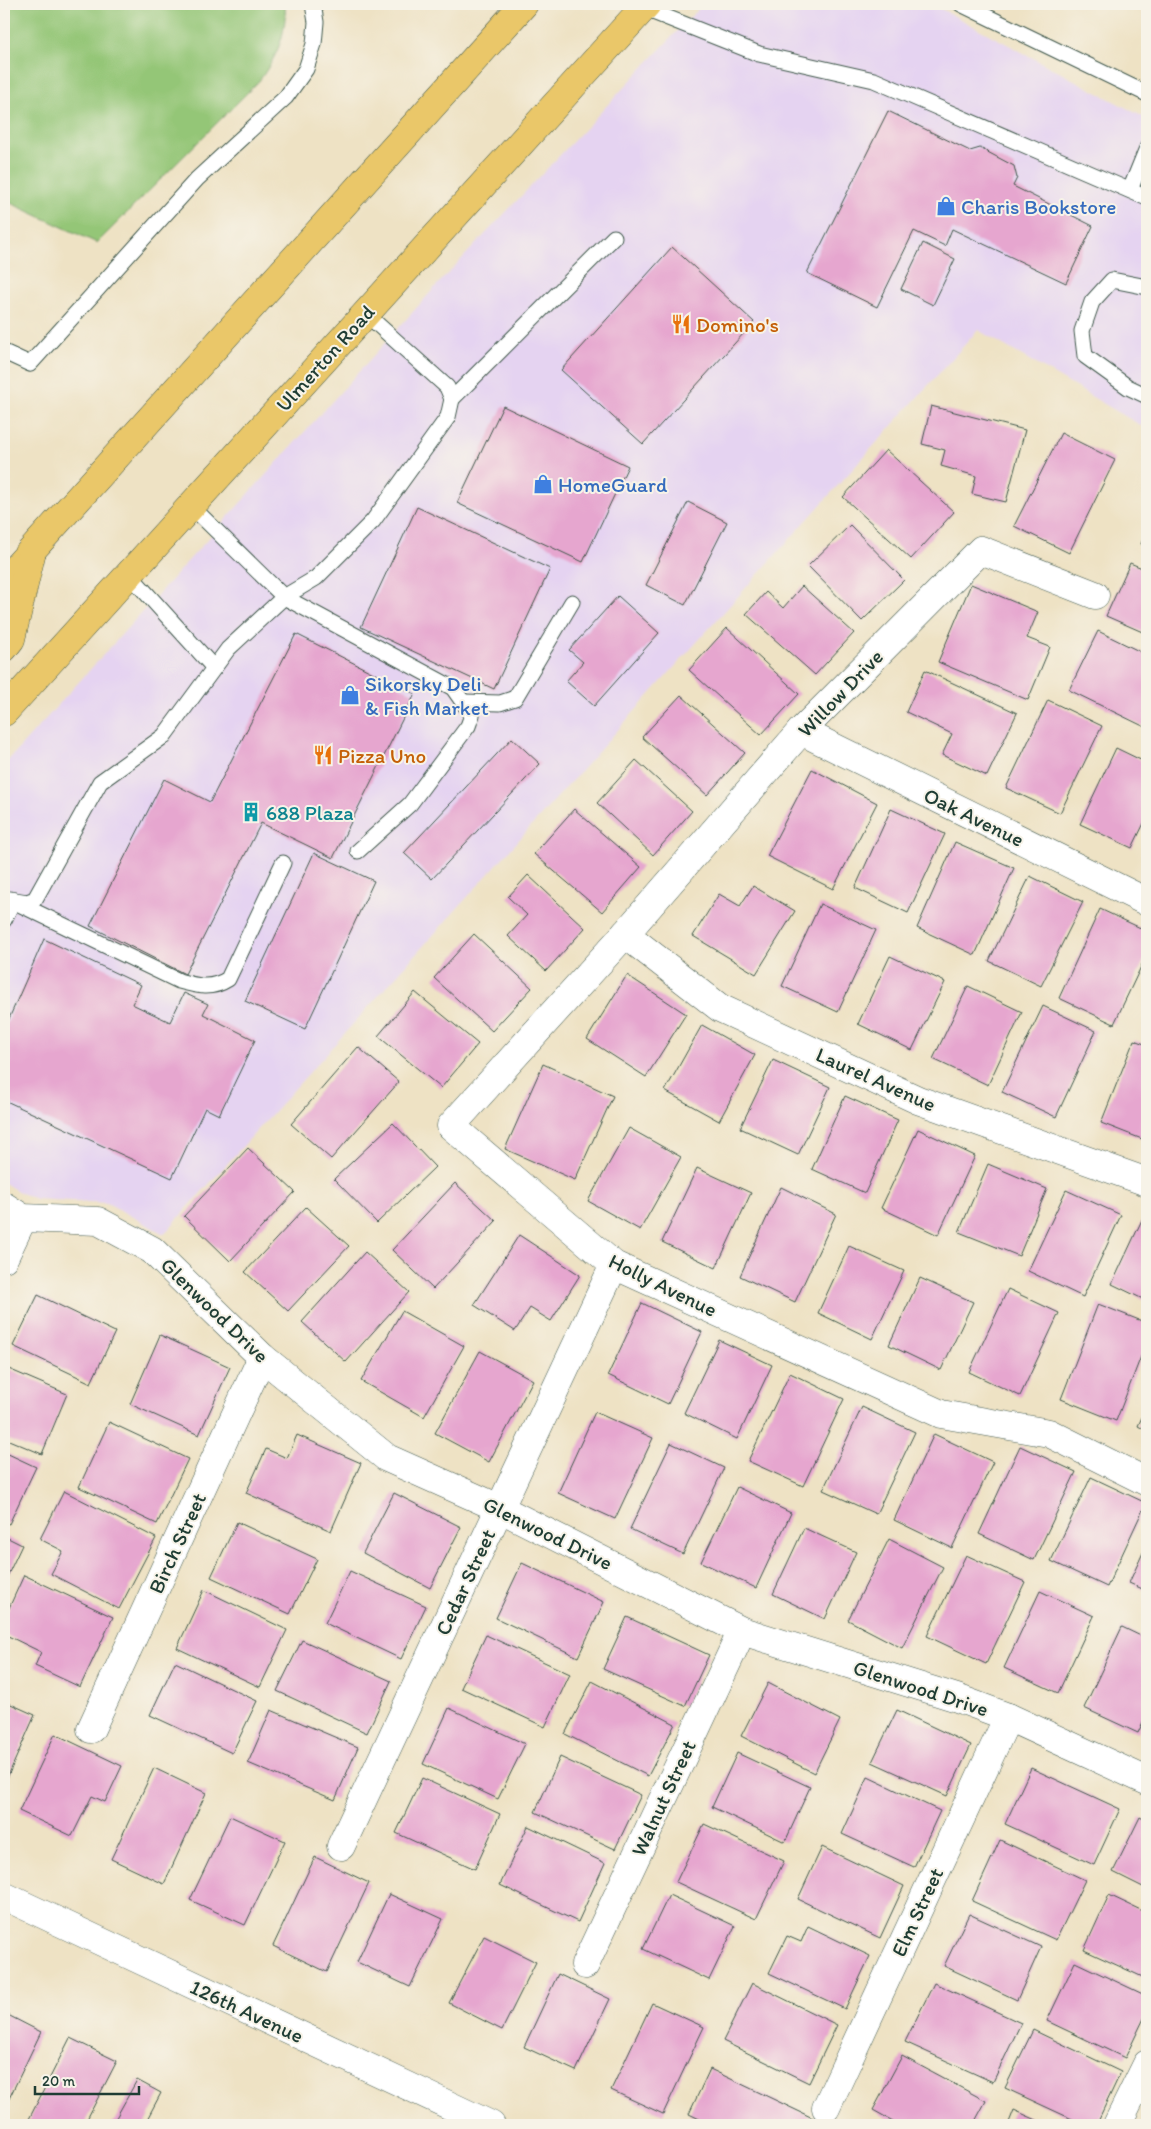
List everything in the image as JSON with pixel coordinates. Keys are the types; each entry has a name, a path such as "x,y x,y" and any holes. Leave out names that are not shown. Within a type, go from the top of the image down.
{"main road":[{"path":"4,581 524,4"},
{"name":"Ulmerton Road","path":"4,712 643,5"},
{"path":"4,648 11,639 32,550"}],"street":[{"name":"Willow Drive","path":"625,934 801,731 981,550 1095,594"},
{"name":"Oak Avenue","path":"801,731 1147,902"},
{"name":"Laurel Avenue","path":"625,934 720,1008 918,1100 1147,1182"},
{"name":"Holly Avenue","path":"625,934 451,1126 614,1265 941,1414 1049,1433 1147,1482"},
{"path":"4,1258 13,1212"},
{"name":"Glenwood Drive","path":"13,1212 98,1221 146,1246 262,1357 387,1458 499,1508 742,1632 957,1698 1008,1717 1147,1781"},
{"name":"Cedar Street","path":"341,1846 614,1265"},
{"name":"Birch Street","path":"91,1729 262,1357"},
{"name":"Walnut Street","path":"585,1965 742,1632"},
{"name":"Elm Street","path":"826,2108 1008,1717"},
{"name":"126th Avenue","path":"4,1896 491,2125"},
{"path":"1117,2125 1147,2064"}],"lane":[{"path":"4,352 30,364 198,179 286,97 306,69 314,44 316,22 313,4"},
{"path":"961,4 1147,94"},
{"path":"643,5 759,54 874,80 1147,198"},
{"path":"1130,190 1147,148"},
{"path":"9,899 27,902 34,899 100,782 164,736 228,649 284,597 316,578 373,521 448,417 452,399 614,237"},
{"path":"1147,287 1112,280 1092,302 1082,331 1085,356 1128,387 1147,396"},
{"path":"365,313 447,387 452,399"},
{"path":"191,506 284,597 453,688 472,715 468,726 410,804 358,851"},
{"path":"129,574 214,668"},
{"path":"464,702 500,704 515,698 572,602"},
{"path":"9,899 179,981 200,986 218,985 228,979 283,863"},
{"path":"4,920 9,899"}],"shaded area":[{"path":"703,4 932,4 1147,119 1147,429 978,330 164,1234 107,1203 36,1199 21,1193 4,1183 4,765 439,283"}],"green space":[{"path":"4,4 285,4 285,15 280,45 259,81 97,243 4,200"}],"building":[{"name":"Charis Bookstore","path":"888,111 970,151 980,148 1014,166 1017,178 1013,186 1093,226 1066,283 952,229 945,246 914,231 877,307 807,273"},
{"path":"923,243 955,259 933,305 901,289"},
{"path":"672,247 754,322 643,444 561,370"},
{"name":"HomeGuard","path":"503,406 628,466 583,562 457,503"},
{"path":"931,406 1025,430 1006,502 972,494 976,476 941,466 945,450 922,444"},
{"path":"1061,433 1115,460 1069,553 1014,526"},
{"path":"886,450 954,512 911,559 843,497"},
{"path":"688,502 727,522 685,605 646,585"},
{"path":"417,507 550,569 494,689 361,627"},
{"path":"850,525 904,580 862,621 808,566"},
{"path":"1147,529 1147,547 1141,544"},
{"path":"1130,563 1147,570 1147,634 1106,616"},
{"path":"971,584 1038,612 1027,638 1050,647 1028,700 938,662"},
{"path":"802,586 854,633 815,675 746,614 766,592 783,608"},
{"path":"618,596 659,633 594,706 566,681 583,662 569,650"},
{"path":"727,628 799,694 761,735 689,670"},
{"path":"1098,631 1147,655 1147,728 1069,690"},
{"name":"688 Plaza","path":"296,634 415,694 333,858 261,823 185,974 90,926 164,779 210,802"},
{"path":"925,670 1017,713 987,776 942,755 952,734 906,712"},
{"path":"681,695 745,753 707,795 642,737"},
{"path":"1048,700 1102,726 1060,813 1006,788"},
{"path":"512,738 540,764 432,879 404,853"},
{"path":"1116,748 1147,763 1147,817 1132,848 1080,824"},
{"path":"636,760 692,811 653,855 597,803"},
{"path":"812,769 877,803 833,889 767,856"},
{"path":"574,809 641,867 602,912 534,854"},
{"path":"891,809 945,834 908,913 855,888"},
{"path":"955,842 1014,868 975,955 917,928"},
{"path":"314,853 374,881 305,1029 245,1001"},
{"path":"528,875 585,928 546,971 508,936 527,915 508,897"},
{"path":"1030,876 1083,902 1041,986 989,961"},
{"path":"753,886 795,911 756,974 693,936 719,894 740,906"},
{"path":"820,904 876,930 838,1012 782,986"},
{"path":"1100,909 1147,931 1147,954 1114,1024 1059,998"},
{"path":"474,934 532,988 492,1031 434,978"},
{"path":"44,939 141,985 132,1004 170,1022 184,993 208,1004 203,1014 255,1040 219,1115 205,1108 172,1178 4,1100 4,1030"},
{"path":"890,956 945,982 912,1050 858,1024"},
{"path":"627,975 686,1014 646,1077 587,1039"},
{"path":"968,986 1022,1012 988,1085 933,1059"},
{"path":"415,992 478,1044 441,1088 378,1036"},
{"path":"1043,1006 1096,1031 1056,1117 1002,1092"},
{"path":"702,1025 755,1055 719,1121 665,1091"},
{"path":"1134,1040 1147,1045 1147,1141 1101,1123"},
{"path":"358,1047 399,1082 331,1159 291,1124"},
{"path":"773,1060 830,1087 798,1155 740,1128"},
{"path":"543,1064 613,1096 575,1180 505,1149"},
{"path":"845,1096 898,1120 865,1193 812,1169"},
{"path":"393,1123 435,1167 377,1223 334,1179"},
{"path":"629,1128 681,1157 640,1230 588,1201"},
{"path":"918,1129 975,1156 938,1235 881,1208"},
{"path":"248,1148 295,1192 230,1261 184,1216"},
{"path":"988,1164 1047,1189 1019,1256 959,1232"},
{"path":"697,1168 751,1193 716,1268 662,1242"},
{"path":"455,1183 496,1221 433,1289 392,1250"},
{"path":"781,1187 836,1214 795,1302 740,1276"},
{"path":"1066,1190 1121,1215 1083,1297 1028,1271"},
{"path":"306,1207 349,1246 288,1311 245,1272"},
{"path":"1147,1209 1147,1301 1112,1284"},
{"path":"519,1235 580,1275 551,1321 530,1308 515,1331 474,1305"},
{"path":"849,1246 904,1271 872,1339 818,1313"},
{"path":"365,1252 409,1292 346,1362 302,1322"},
{"path":"920,1278 973,1302 941,1370 889,1345"},
{"path":"1008,1289 1059,1313 1020,1396 969,1372"},
{"path":"38,1295 115,1332 91,1383 13,1346"},
{"path":"642,1303 702,1332 668,1404 608,1375"},
{"path":"1098,1304 1147,1323 1147,1341 1116,1421 1061,1399"},
{"path":"402,1311 464,1346 424,1417 361,1381"},
{"path":"160,1335 230,1367 199,1435 130,1404"},
{"path":"719,1340 772,1365 737,1439 684,1413"},
{"path":"480,1351 533,1380 489,1462 435,1433"},
{"path":"4,1367 67,1394 42,1454 4,1438"},
{"path":"790,1373 844,1399 803,1486 748,1461"},
{"path":"1147,1406 1147,1431 1138,1426"},
{"path":"862,1407 915,1432 876,1514 823,1490"},
{"path":"595,1412 653,1438 615,1519 558,1493"},
{"path":"109,1422 188,1459 157,1524 79,1487"},
{"path":"934,1434 993,1462 952,1548 894,1520"},
{"path":"297,1435 361,1463 331,1531 246,1493 266,1449 287,1458"},
{"path":"671,1443 724,1468 683,1554 630,1529"},
{"path":"1020,1446 1076,1472 1034,1560 979,1534"},
{"path":"4,1452 36,1467 9,1524 4,1522"},
{"path":"1091,1477 1146,1503 1107,1587 1051,1561"},
{"path":"737,1487 791,1513 756,1588 701,1562"},
{"path":"64,1491 156,1538 119,1609 51,1574 63,1551 40,1539"},
{"path":"394,1493 461,1527 430,1588 363,1553"},
{"path":"237,1522 317,1559 290,1614 211,1577"},
{"path":"804,1528 856,1552 825,1619 773,1594"},
{"path":"4,1536 22,1545 4,1583"},
{"path":"889,1539 943,1567 902,1648 848,1620"},
{"path":"1147,1544 1147,1591 1129,1583"},
{"path":"966,1555 1025,1582 986,1664 927,1636"},
{"path":"522,1563 604,1602 578,1657 496,1618"},
{"path":"350,1571 426,1606 401,1659 325,1623"},
{"path":"24,1575 113,1617 80,1687 35,1666 41,1652 4,1634 4,1619"},
{"path":"204,1590 287,1630 260,1687 177,1648"},
{"path":"1040,1591 1094,1616 1058,1693 1004,1668"},
{"path":"627,1617 709,1655 685,1706 603,1669"},
{"path":"1122,1627 1147,1639 1147,1713 1138,1733 1084,1708"},
{"path":"486,1635 570,1674 545,1727 461,1688"},
{"path":"302,1640 391,1681 367,1733 277,1691"},
{"path":"175,1662 257,1701 232,1753 150,1715"},
{"path":"592,1681 675,1724 648,1776 565,1734"},
{"path":"768,1683 840,1720 814,1773 741,1736"},
{"path":"4,1701 35,1715 4,1785"},
{"path":"449,1708 525,1744 498,1799 423,1764"},
{"path":"271,1710 358,1747 335,1800 248,1763"},
{"path":"897,1710 971,1745 947,1796 872,1762"},
{"path":"55,1734 122,1766 105,1802 92,1796 72,1836 19,1811"},
{"path":"737,1753 810,1787 785,1842 712,1807"},
{"path":"560,1757 641,1795 615,1849 535,1812"},
{"path":"154,1768 206,1793 164,1884 111,1859"},
{"path":"1031,1768 1120,1809 1094,1865 1005,1824"},
{"path":"868,1777 940,1811 914,1867 842,1834"},
{"path":"422,1778 500,1814 475,1869 396,1833"},
{"path":"230,1816 285,1841 245,1925 190,1900"},
{"path":"1140,1817 1147,1821 1147,1889 1113,1872"},
{"path":"704,1824 784,1861 756,1919 676,1882"},
{"path":"528,1826 605,1863 578,1922 500,1885"},
{"path":"1000,1840 1085,1880 1056,1940 972,1901"},
{"path":"822,1847 904,1886 880,1938 798,1899"},
{"path":"315,1857 369,1883 327,1972 273,1946"},
{"path":"389,1894 443,1919 410,1987 357,1962"},
{"path":"669,1895 735,1926 709,1980 643,1949"},
{"path":"1109,1895 1147,1913 1147,1979 1084,1950"},
{"path":"969,1914 1041,1947 1017,2000 944,1966"},
{"path":"808,1926 870,1956 845,2009 769,1973 787,1936 801,1942"},
{"path":"484,1936 536,1962 502,2030 449,2003"},
{"path":"1075,1962 1147,1996 1147,2012 1125,2058 1047,2021"},
{"path":"558,1974 610,1999 576,2071 524,2047"},
{"path":"752,1983 837,2025 809,2083 723,2041"},
{"path":"934,1983 1021,2023 993,2082 905,2042"},
{"path":"652,2003 704,2027 663,2114 611,2090"},
{"path":"4,2013 41,2032 4,2109"},
{"path":"1033,2030 1121,2072 1096,2125 1085,2125 1005,2088"},
{"path":"70,2038 117,2061 84,2125 26,2125"},
{"path":"902,2056 986,2101 973,2125 900,2125 873,2110"},
{"path":"710,2069 819,2121 817,2125 712,2125 689,2114"},
{"path":"137,2080 161,2093 144,2125 112,2125"},
{"path":"1014,2110 1048,2125 1008,2125"}],"place":[{"name":"Charis Bookstore","path":"946,206"},
{"name":"Domino's","path":"681,324"},
{"name":"HomeGuard","path":"543,484"},
{"name":"Sikorsky Deli & Fish Market","path":"350,695"},
{"name":"Pizza Uno","path":"323,755"},
{"name":"688 Plaza","path":"251,812"}]}
